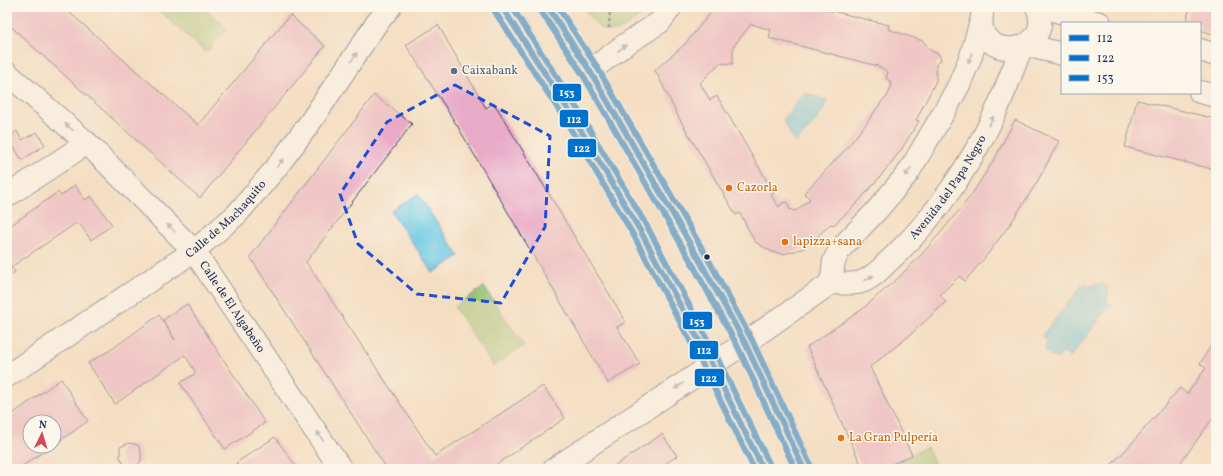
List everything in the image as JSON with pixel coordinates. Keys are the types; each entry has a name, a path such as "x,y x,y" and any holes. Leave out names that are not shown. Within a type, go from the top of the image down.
{"street":[{"name":"Calle de Machaquito","path":"7,376 194,251 237,214 276,168 309,124 376,24 390,7"},
{"path":"502,7 571,114 642,232 712,365 763,469"},
{"path":"548,7 590,72 700,261 745,343 804,469"},
{"path":"590,72 624,46 660,22 672,7"},
{"name":"Avenida del Papa Negro","path":"831,283 845,284 861,282 873,276 910,242 960,176 983,137 997,109 1024,46 1033,39 1038,31 1040,23 1039,14 1036,7"},
{"path":"1041,7 1096,22"},
{"path":"554,469 745,343 831,283 834,261 840,249 878,209 908,172 959,85 971,56 978,11"},
{"path":"978,11 983,30 987,38 994,44 1003,48 1013,49 1024,46 1061,54"},
{"path":"1201,50 1216,55"},
{"name":"Calle de El Algabeño","path":"9,79 86,143 194,251 341,469"},
{"path":"1201,92 1216,96"},
{"path":"7,196 86,143"}],"path":[{"path":"610,7 609,28 612,32"}],"highlighted area":[{"path":"455,85 550,136 545,227 501,303 417,294 358,244 340,194 387,122"}],"green space":[{"path":"155,7 204,7 227,29 206,53"},
{"path":"583,7 650,7 628,26 614,31 608,31 601,29"},
{"path":"484,287 524,346 493,366 454,307"},
{"path":"927,447 937,469 899,469 896,462"}],"water":[{"path":"804,93 827,100 822,112 814,123 795,142 783,120"},
{"path":"418,194 459,256 433,273 391,211"},
{"path":"1084,283 1090,287 1098,284 1107,286 1109,294 1106,301 1111,305 1070,357 1064,352 1058,358 1051,356 1045,347 1048,341 1042,336"}],"building":[{"path":"7,7 63,7 198,125 290,15 325,46 200,198 7,23"},
{"path":"714,7 816,7 889,25 888,29 923,41 931,51 939,54 941,60 936,64 936,81 916,120 919,121 901,150 858,202 834,225 831,224 804,248 783,254 772,252 755,242 740,213 736,215 679,118 655,70 685,44","holes":["751,24 771,30 769,38 878,66 888,72 886,78 891,82 891,87 887,97 883,100 846,149 804,193 810,199 796,211 789,209 787,202 782,203 779,207 771,195 774,193 717,96 710,100 700,83 720,63 733,64 733,47"]},
{"path":"1190,7 1216,7 1216,35 1201,30 1201,22 1186,22"},
{"path":"438,25 486,108 494,103 626,322 617,327 640,364 608,383 458,127 406,45"},
{"path":"374,95 412,124 306,262 435,456 543,386 565,418 490,469 387,469 250,257"},
{"path":"1137,100 1216,119 1216,170 1125,147"},
{"path":"1015,120 1059,141 1037,182 1011,223 987,255 965,281 959,276 940,295 946,302 909,336 870,367 912,455 881,469 863,469 807,347 861,310 897,279 921,255 970,197 994,160"},
{"path":"17,131 22,140 37,132 45,145 22,160 8,138"},
{"path":"75,185 85,200 91,196 112,225 91,240 78,222 11,267 15,272 7,277 7,228 58,192 61,196"},
{"path":"187,304 265,423 225,449 180,383 196,373 185,355 115,404 88,363 112,349 159,315 175,340 163,320"},
{"path":"1216,337 1216,414 1176,469 1107,469 1125,451 1180,388 1187,394 1206,368 1200,364"},
{"path":"61,379 88,421 62,439 62,414 22,414 22,454 40,454 18,469 7,469 7,418"},
{"path":"662,434 677,456 657,469 610,469"},
{"path":"275,437 298,469 240,469 236,463"},
{"path":"129,443 138,445 141,452 141,461 136,466 125,466 120,457 120,447"}],"transit line":[{"name":"112","path":"502,7 571,114 641,232 712,365 763,469"},
{"name":"153","path":"512,7 578,110 648,228 719,361 770,465"},
{"name":"112","path":"548,7 590,71 700,261 745,343 804,469"},
{"name":"153","path":"558,7 597,67 707,257 752,340 811,466"},
{"name":"122","path":"541,11 583,75 693,265 738,347 795,469"},
{"name":"122","path":"495,12 564,118 634,236 705,369 754,469"}],"place":[{"name":"Caixabank","path":"454,71"},
{"name":"Cazorla","path":"729,188"},
{"name":"lapizza+sana","path":"785,242"},
{"name":"La Gran Pulpería","path":"841,438"}]}
